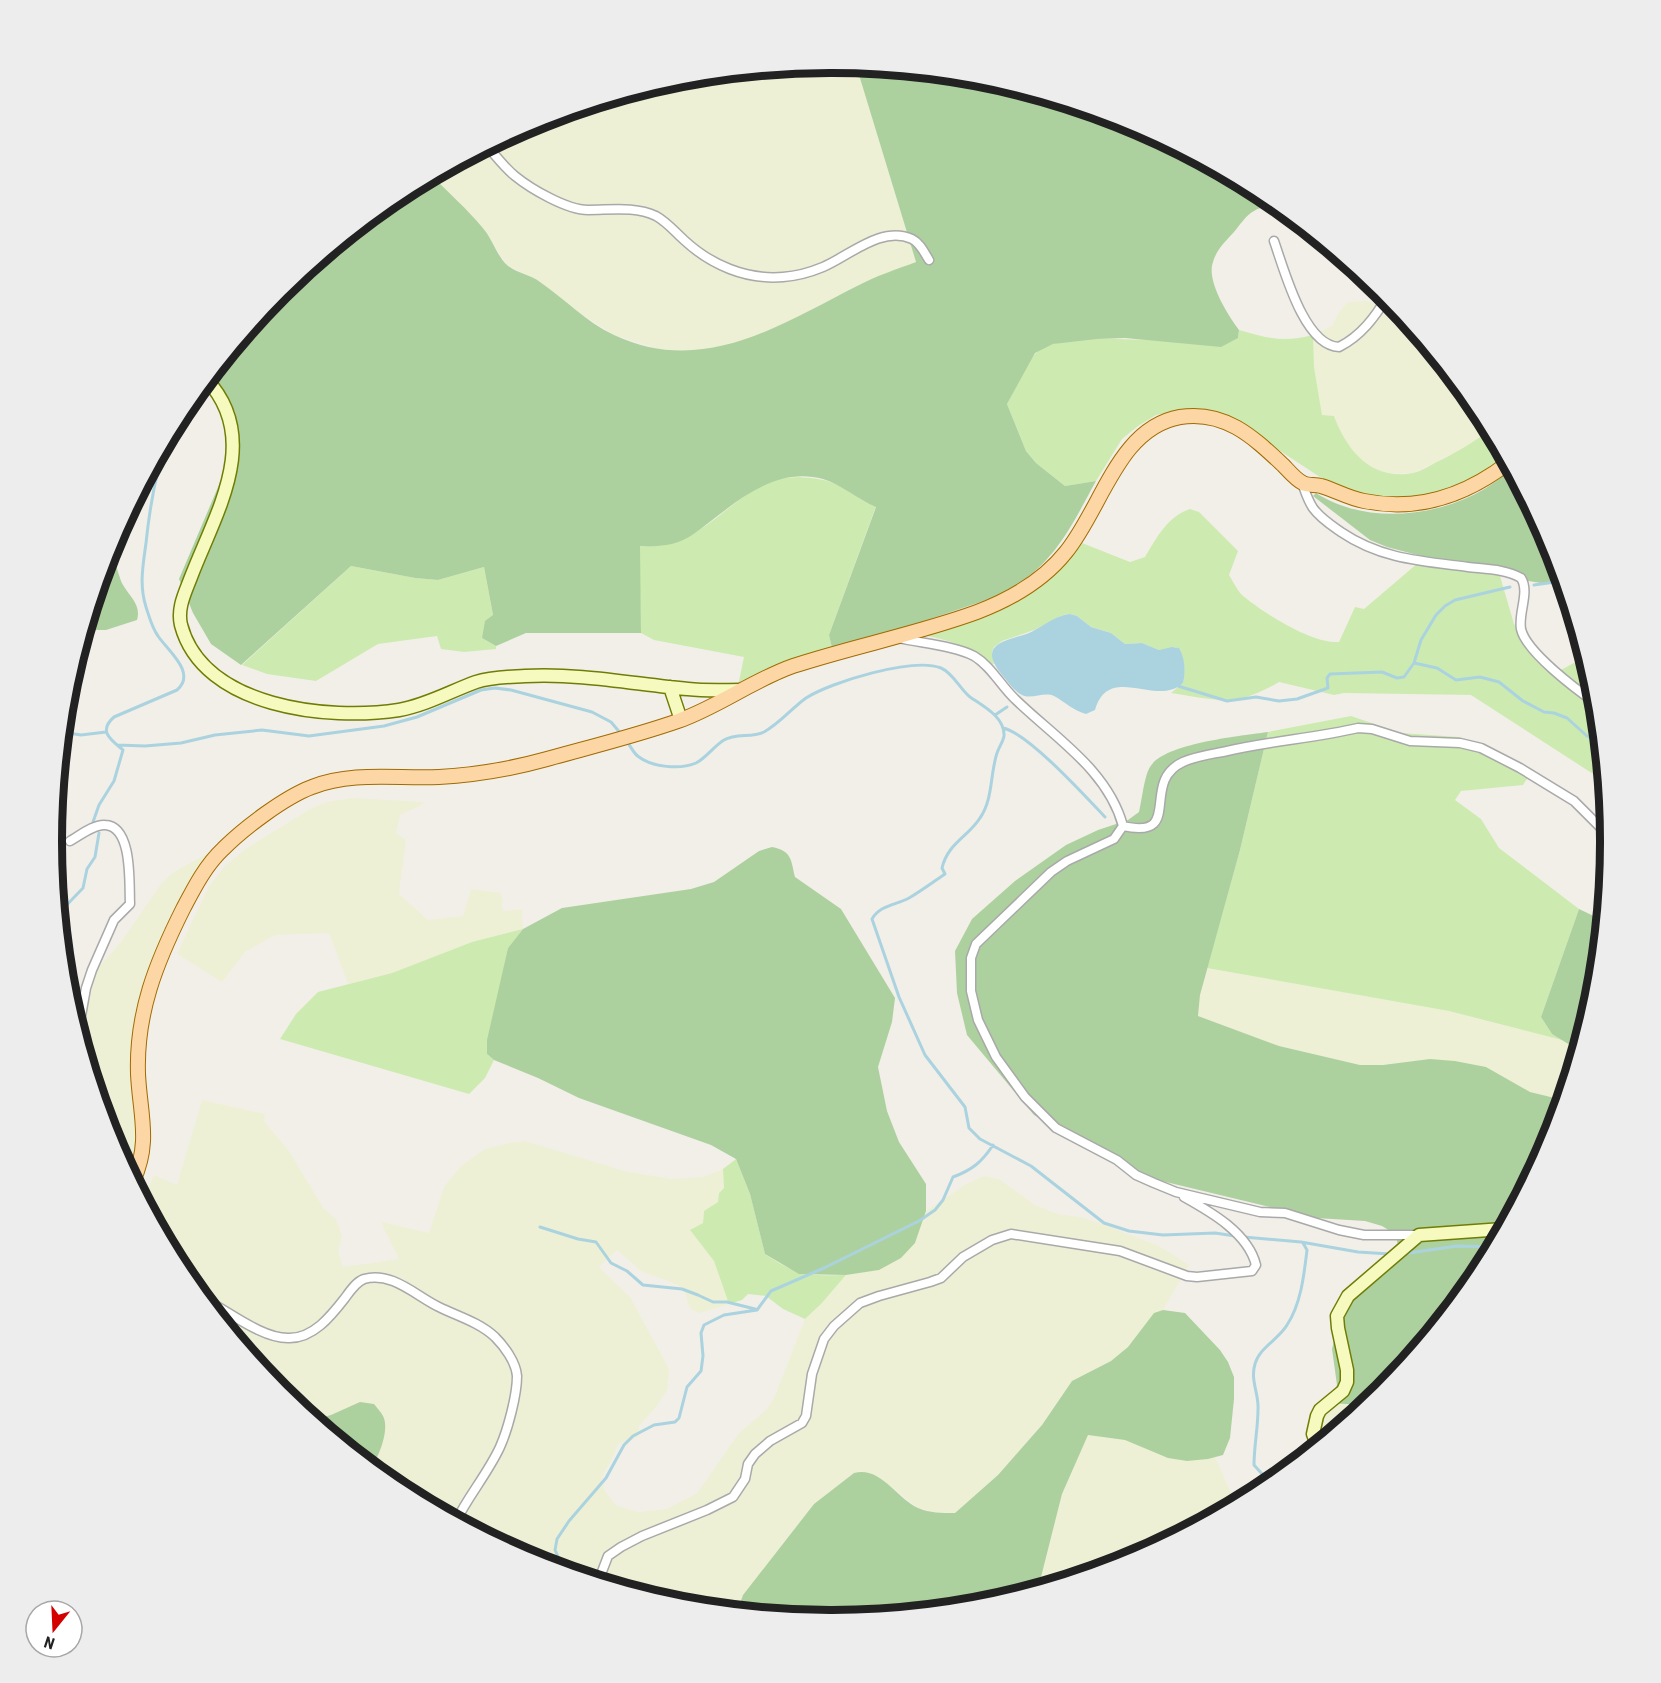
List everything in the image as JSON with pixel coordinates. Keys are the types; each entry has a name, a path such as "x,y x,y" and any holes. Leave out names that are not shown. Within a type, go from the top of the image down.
{"main road":[{"path":"136,1172 141,1161 144,1143 144,1123 138,1077 139,1044 148,990 156,964 202,873 219,852 239,834 311,787 356,778 473,775 510,769 681,720 786,669 895,638 995,605 1029,587 1048,571 1079,534 1123,457 1136,441 1162,422 1193,416 1221,419 1252,436 1302,483 1322,486 1340,495 1366,502 1394,505 1442,500 1466,491 1502,468"}],"street":[{"path":"492,151 516,177 551,198 576,209 628,209 658,217 699,253 740,273 764,278 806,273 824,267 866,244 885,237 900,236 912,239 920,245 929,260"},
{"path":"1274,241 1296,302 1306,322 1328,345 1339,347 1356,336 1368,325 1381,305"},
{"path":"211,385 218,391 227,409 234,445 224,492 179,610 184,636 191,650 217,676 256,698 308,711 334,713 401,710 431,701 479,681 509,677 591,678 688,689 742,690"},
{"path":"1302,483 1311,506 1320,517 1367,548 1410,560 1497,570 1521,578 1524,586 1521,630 1527,641 1545,662 1586,695"},
{"path":"895,638 958,649 982,662 1030,714 1086,764 1118,807 1123,826"},
{"path":"670,687 681,720"},
{"path":"1123,826 1138,830 1148,828 1157,821 1160,812 1162,783 1172,769 1184,762 1256,744 1358,728 1372,729 1417,742 1460,743 1481,748 1520,768 1574,801 1599,826"},
{"path":"70,841 98,826 105,825 115,828 123,838 128,862 130,904 114,920 92,970 81,1014"},
{"path":"601,1575 608,1556 621,1547 733,1497 745,1479 748,1464 755,1454 770,1441 802,1423 806,1416 812,1374 824,1339 834,1326 860,1303 941,1278 963,1257 992,1239 1003,1235 1022,1235 1120,1251 1187,1276 1252,1271 1256,1265 1255,1259 1243,1242 1219,1218 1176,1192 1136,1175 1117,1160 1056,1128 1041,1115 996,1058 978,1020 970,991 971,958 980,939 1037,888 1051,872 1067,861 1114,838 1123,826"},
{"path":"1176,1192 1260,1212 1285,1213 1339,1230 1364,1234 1419,1235 1494,1230"},
{"path":"1315,1439 1313,1434 1320,1410 1343,1391 1347,1382 1337,1316 1341,1305 1348,1296 1419,1235"},
{"path":"217,1306 267,1333 286,1339 309,1334 328,1318 358,1284 363,1280 378,1278 400,1284 431,1304 480,1326 495,1337 512,1359 517,1374 515,1392 501,1446 460,1515"}],"green space":[{"path":"858,73 916,262 860,284 784,324 744,341 719,348 685,351 662,350 614,335 572,308 539,281 507,265 483,228 437,181 490,152 536,131 583,113 680,87 780,74"},
{"path":"858,73 931,79 981,87 1078,113 1171,152 1266,208 1261,208 1248,215 1216,254 1213,262 1215,288 1239,330 1238,338 1221,347 1125,338 1097,339 1053,344 1035,353 1007,404 1026,451 1036,463 1065,486 1096,481 1066,534 1044,562 1031,575 995,597 833,652 829,635 876,507 837,485 823,479 806,476 790,477 760,487 682,541 664,545 640,546 641,633 526,633 496,646 482,638 485,621 493,615 484,567 438,580 351,566 241,665 211,644 193,613 179,579 238,440 235,412 213,382 252,334 323,263 362,231 437,181 482,227 507,265 536,280 604,330 647,347 679,351 710,348 740,341 770,330 864,282 916,262"},
{"path":"1366,301 1380,305 1409,334 1441,373 1483,435 1474,443 1414,473 1391,474 1378,470 1357,457 1342,436 1334,416 1322,415 1314,367 1313,335 1332,326 1339,312 1348,302"},
{"path":"1239,330 1276,338 1293,339 1313,335 1314,367 1322,415 1334,416 1339,429 1354,452 1373,468 1398,474 1417,472 1483,435 1498,460 1476,476 1438,492 1398,499 1364,496 1332,485 1259,437 1178,411 1156,415 1122,439 1096,481 1065,486 1036,463 1026,451 1007,404 1037,352 1061,342 1093,339 1238,338"},
{"path":"1505,474 1541,547 1555,583 1523,580 1504,570 1425,557 1387,547 1370,540 1313,496 1316,493 1339,504 1364,511 1390,514 1443,507 1491,485"},
{"path":"798,477 831,482 876,506 829,635 833,652 770,685 763,682 738,686 744,657 654,640 641,633 639,546 659,546 676,542 707,525 766,483"},
{"path":"1190,509 1199,512 1238,551 1229,575 1242,595 1288,626 1328,641 1339,642 1355,607 1364,609 1425,557 1498,569 1514,624 1557,672 1578,661 1585,691 1597,776 1471,695 1344,693 1334,695 1279,682 1250,696 1238,699 1214,699 1171,693 1183,683 1184,678 1183,660 1176,647 1159,650 1142,643 1125,644 1111,633 1091,627 1077,616 1070,614 1002,641 994,647 992,652 994,664 988,663 955,643 923,635 1002,605 1077,541 1130,562 1145,557 1169,522"},
{"path":"115,560 121,581 136,604 138,614 137,620 106,630 92,630"},
{"path":"351,566 438,580 484,567 493,615 482,638 496,646 496,649 464,652 441,649 437,636 378,644 316,681 267,674 242,665"},
{"path":"1351,716 1401,733 1459,737 1530,774 1523,785 1461,791 1455,800 1481,819 1499,848 1579,909 1541,1017 1552,1034 1562,1040 1449,1011 1207,968 1240,850 1268,732"},
{"path":"1268,732 1240,850 1200,995 1198,1016 1279,1046 1360,1065 1383,1065 1430,1059 1486,1067 1530,1092 1555,1098 1520,1182 1470,1269 1409,1349 1354,1404 1325,1403 1337,1385 1332,1349 1340,1316 1353,1298 1368,1283 1396,1264 1400,1252 1395,1234 1382,1226 1365,1221 1316,1218 1145,1177 1086,1139 1034,1115 967,1035 957,993 955,951 972,919 1015,881 1066,845 1098,830 1128,820 1139,812 1148,771 1158,759 1186,746"},
{"path":"352,798 424,802 400,815 396,833 406,840 399,894 428,920 463,916 471,889 501,893 503,911 522,909 523,929 472,942 392,973 348,984 329,933 275,935 245,952 222,982 177,954 209,886 224,867 244,850 310,809 326,802"},
{"path":"772,847 787,854 795,877 841,909 895,998 892,1022 878,1067 887,1111 899,1142 926,1184 926,1211 915,1243 901,1258 879,1270 846,1275 799,1274 765,1254 750,1194 736,1159 711,1145 579,1098 494,1060 487,1054 487,1040 508,948 523,929 562,908 691,889 714,882 759,851"},
{"path":"212,851 144,1018 138,1176 102,1089 80,1009 84,986 121,942 161,884 172,873"},
{"path":"1579,909 1596,917 1585,992 1572,1046 1552,1034 1541,1017"},
{"path":"523,929 508,948 487,1054 494,1060 485,1078 469,1094 280,1039 296,1014 318,992 392,973 472,942"},
{"path":"1207,968 1449,1011 1562,1040 1572,1046 1555,1098 1530,1092 1486,1067 1360,1065 1279,1046 1198,1016 1200,995"},
{"path":"202,1100 265,1114 264,1121 289,1151 324,1209 336,1219 342,1236 338,1251 343,1267 399,1259 382,1222 429,1233 444,1187 461,1166 485,1149 525,1141 628,1172 672,1179 703,1177 723,1169 724,1188 719,1193 718,1202 704,1211 703,1223 690,1230 714,1261 729,1304 700,1313 692,1310 685,1292 678,1285 641,1271 617,1250 599,1267 630,1297 669,1369 667,1390 639,1426 638,1437 618,1444 601,1478 606,1493 617,1506 639,1512 667,1509 697,1493 739,1433 767,1409 775,1396 805,1319 846,1275 878,1270 915,1243 926,1211 966,1184 984,1176 999,1179 1035,1205 1058,1214 1097,1222 1159,1246 1189,1265 1163,1310 1154,1314 1128,1347 1111,1361 1072,1381 1042,1425 998,1475 955,1513 934,1512 916,1507 882,1479 861,1471 854,1473 814,1504 743,1595 739,1605 680,1596 631,1584 583,1570 536,1552 446,1507 375,1461 379,1456 331,1415 321,1418 287,1385 252,1349 220,1310 191,1269 146,1192 154,1175 177,1185"},
{"path":"736,1159 750,1194 765,1254 795,1271 812,1275 846,1275 805,1319 783,1309 766,1296 748,1294 742,1300 729,1304 714,1261 690,1230 703,1223 704,1211 718,1202 719,1193 724,1188 723,1169"},
{"path":"1163,1310 1185,1313 1220,1350 1228,1362 1234,1377 1234,1399 1230,1438 1223,1455 1187,1461 1168,1458 1125,1440 1088,1435 1062,1494 1040,1581 981,1596 881,1609 780,1609 739,1605 743,1595 814,1504 854,1473 872,1474 918,1508 932,1512 955,1513 998,1475 1042,1425 1072,1381 1111,1361 1128,1347 1154,1313"},
{"path":"360,1402 374,1404 385,1422 383,1443 375,1461 321,1418"},
{"path":"1325,1403 1355,1404 1316,1438 1311,1412"},
{"path":"1088,1434 1208,1459 1215,1457 1233,1496 1171,1531 1125,1552 1078,1570 1040,1581 1062,1494"}],"water":[{"path":"1063,615 1077,616 1091,627 1111,633 1125,644 1142,643 1159,650 1179,648 1183,656 1183,683 1172,689 1160,691 1122,687 1111,689 1102,696 1095,710 1086,714 1054,696 1046,694 1030,697 1019,693 996,666 992,654 994,649 1003,642 1027,634"}],"waterway":[{"path":"93,822 99,805 114,781 123,750 108,735 106,731 109,722 114,717 177,690 184,676 179,662 154,629 146,607 142,583 152,501 159,469"},
{"path":"1534,585 1554,582"},
{"path":"1178,686 1227,701 1256,697 1279,701 1297,699 1328,688 1327,678 1330,674 1382,672 1397,678 1404,677 1414,663 1421,640 1436,615 1445,606 1455,600 1510,587"},
{"path":"1414,663 1437,668 1456,680 1480,677 1499,682 1523,701 1544,712 1567,718 1593,739"},
{"path":"628,743 637,756 651,763 674,767 689,765 700,761 729,738 764,732 806,698 834,685 872,673 912,666 928,665 941,668 949,674 966,694 997,718 1003,729 1004,736 997,753 987,803 975,825 949,852 942,868 945,874 909,898 879,911 872,919 899,997 925,1055 965,1107 969,1128 980,1139 1031,1166 1104,1223 1129,1231 1163,1235 1215,1233 1235,1236"},
{"path":"117,745 145,746 181,743 215,735 262,730 309,736 384,726 417,717 481,690 495,688 511,690 592,712 611,722 622,735"},
{"path":"995,715 1007,707"},
{"path":"1003,728 1014,732 1041,753 1105,817"},
{"path":"69,733 81,735 106,732"},
{"path":"65,907 83,888 87,869 95,857 99,833"},
{"path":"560,1561 555,1550 557,1539 569,1521 606,1478 624,1445 633,1436 654,1425 675,1422 679,1418 687,1387 701,1371 703,1356 701,1333 704,1325 724,1315 757,1310 771,1291 824,1268 919,1221 935,1210 943,1200 953,1177 976,1165 993,1145"},
{"path":"540,1227 596,1242 611,1263 627,1271 643,1285 682,1289 713,1302 727,1302 755,1309"},
{"path":"1244,1237 1390,1254"},
{"path":"1264,1477 1254,1465 1258,1409 1254,1370 1257,1358 1283,1330 1296,1308 1305,1269 1307,1250 1303,1243"},
{"path":"1402,1254 1457,1246 1483,1247"}]}
